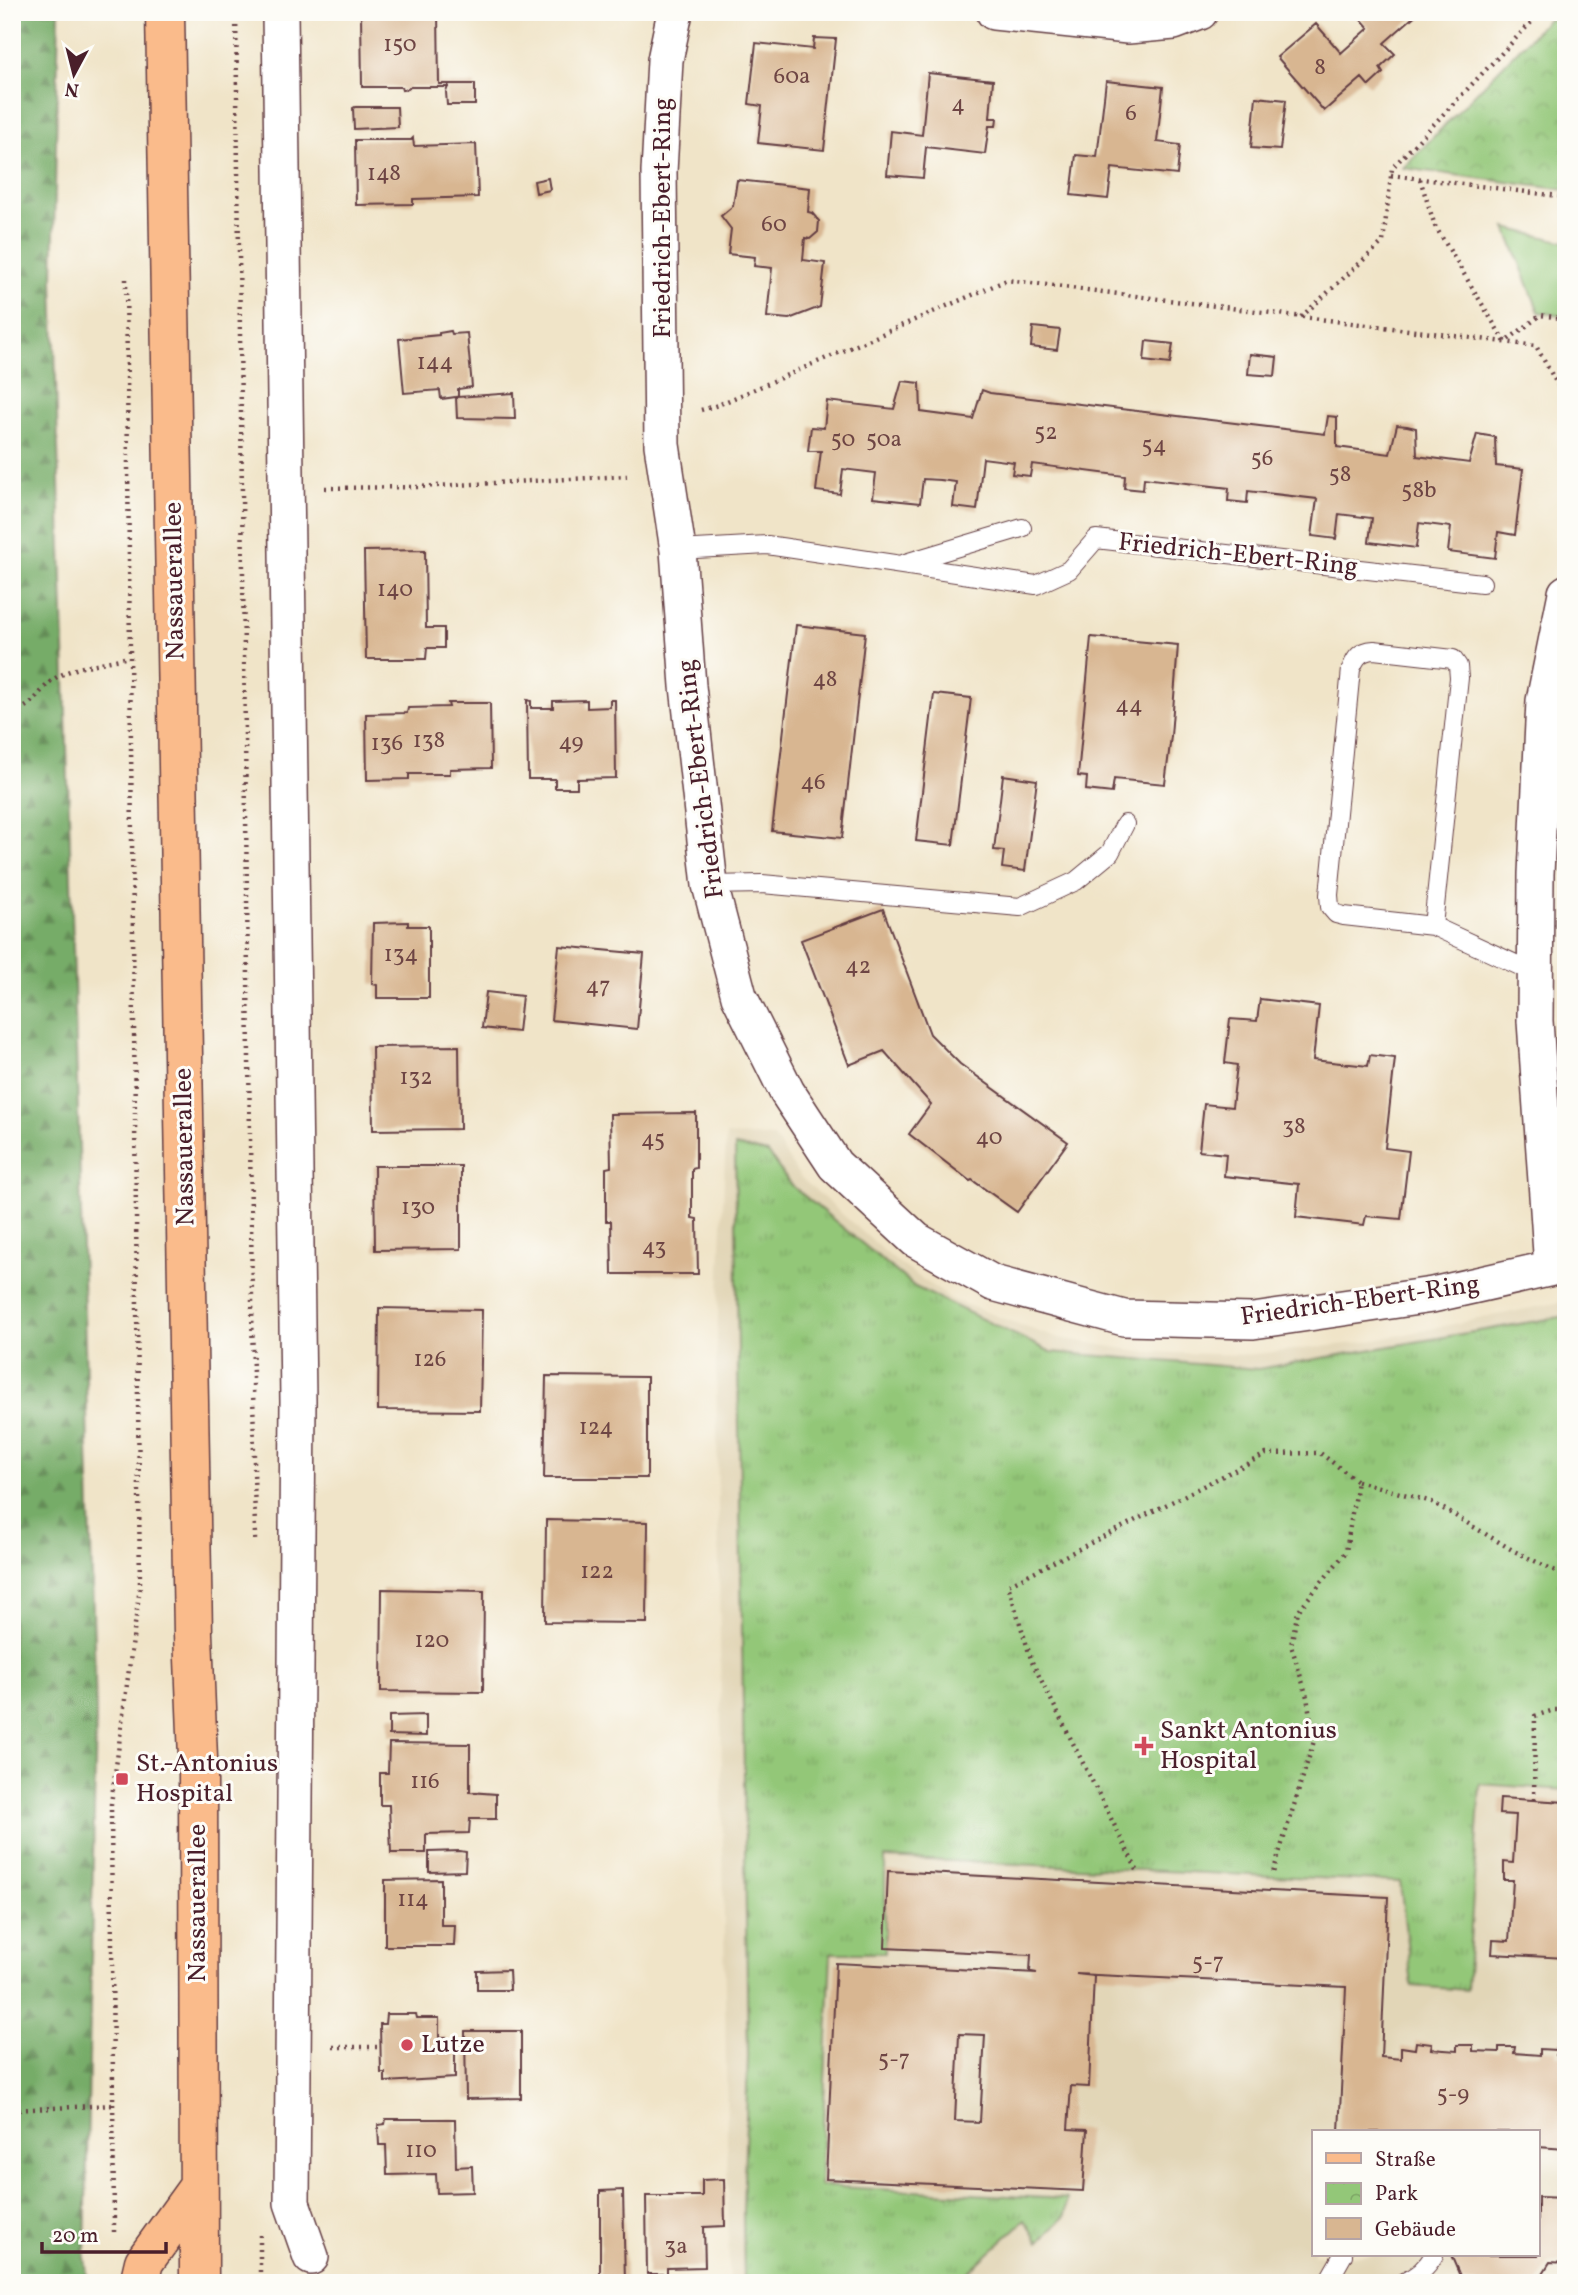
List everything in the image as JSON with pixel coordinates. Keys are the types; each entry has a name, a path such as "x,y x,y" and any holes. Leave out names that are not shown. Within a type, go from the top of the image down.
{"main road":[{"name":"Nassauerallee","path":"165,12 193,1620 198,1758 199,2283"},
{"path":"139,2283 144,2262 198,2187"}],"street":[{"path":"280,12 298,1401 292,2203 311,2257"},
{"name":"Friedrich-Ebert-Ring","path":"675,12 665,60 659,172 664,422 662,445 678,550 688,686 710,885 739,996 787,1092 835,1165 916,1240 993,1283 1124,1318 1253,1321 1432,1295 1559,1267"},
{"path":"994,12 1128,26 1174,22 1200,12"},
{"path":"1559,1267 1535,1035 1536,874 1544,701 1566,593"}],"lane":[{"path":"898,565 1022,528"},
{"name":"Friedrich-Ebert-Ring","path":"678,550 767,545 1036,585 1069,570 1097,539 1482,583"},
{"path":"1433,926 1459,678 1458,666 1452,659 1363,651 1356,658 1352,669 1329,895 1331,907 1336,914 1345,916 1433,926 1535,973"},
{"path":"710,885 762,884 1020,907 1076,881 1110,853 1125,824"},
{"path":"1327,2283 1342,2256"},
{"path":"1403,2283 1419,2275 1434,2256"}],"path":[{"path":"236,12 255,1551"},
{"path":"1301,317 1383,242 1392,168 1541,12"},
{"path":"1391,175 1566,197"},
{"path":"1420,179 1435,226 1505,342"},
{"path":"114,2241 111,1804 140,1587 125,273"},
{"path":"664,422 718,405 1007,280 1536,346 1566,400"},
{"path":"1505,342 1541,315 1566,318"},
{"path":"285,489 417,488 667,474"},
{"path":"12,712 26,709 57,677 128,657"},
{"path":"1138,1870 1032,1662 1008,1585 1266,1454 1320,1453 1357,1480 1432,1502 1514,1551 1566,1576"},
{"path":"1272,1876 1314,1741 1307,1697 1291,1645 1298,1611 1346,1552 1357,1480"},
{"path":"1534,1800 1535,1716 1554,1710 1566,1710"},
{"path":"293,2048 380,2047"},
{"path":"12,2110 113,2105"},
{"path":"260,2228 260,2283"}],"shaded area":[{"name":"Sankt Antonius Hospital","path":"726,1135 774,1137 800,1177 893,1259 951,1299 1053,1337 1144,1352 1247,1355 1366,1342 1566,1301 1566,2283 729,2283 716,1360"}],"green space":[{"path":"12,12 59,12 53,280 96,1712 85,2257 88,2283 12,2283"},
{"path":"1548,19 1566,21 1566,190 1403,168"},
{"path":"1506,228 1566,242 1566,316 1539,312"},
{"name":"Sankt Antonius Hospital","path":"735,1146 768,1153 790,1184 915,1287 1051,1352 1258,1369 1566,1316 1566,1790 1480,1784 1467,1990 1412,1986 1400,1882 885,1858 885,1953 831,1953 820,2186 1067,2199 1065,2216 1039,2242 1025,2220 956,2283 744,2283 743,2211 748,2057"}],"building":[{"path":"361,12 438,12 439,84 448,84 448,87 410,87 402,90 401,87 362,87"},
{"path":"1355,12 1419,12 1384,43 1395,54 1380,68 1383,73 1369,86 1362,78 1324,111 1277,57 1316,24 1341,53 1369,28"},
{"path":"814,38 836,39 824,150 758,143 762,106 749,104 756,43 813,49"},
{"path":"928,73 993,80 990,118 997,118 996,126 989,126 985,154 926,147 923,178 887,175 891,131 922,135"},
{"path":"1106,81 1163,87 1157,142 1180,145 1177,175 1112,168 1108,199 1071,195 1076,155 1097,157"},
{"path":"449,84 475,84 475,105 447,105 446,92"},
{"path":"1256,97 1286,100 1280,150 1251,148"},
{"path":"355,107 397,107 398,127 354,129"},
{"path":"413,138 414,146 476,144 478,197 413,199 413,204 356,205 355,140"},
{"path":"548,178 550,190 536,193 534,181"},
{"path":"737,180 810,188 808,212 819,221 818,232 810,239 805,238 803,260 825,263 820,307 789,319 767,317 772,268 754,266 755,257 728,254 731,229 721,216 733,206"},
{"path":"1033,327 1060,330 1057,350 1031,347"},
{"path":"451,331 452,334 467,333 472,387 458,389 458,397 514,393 515,419 457,418 456,397 441,399 440,390 404,393 399,339 439,335"},
{"path":"1146,341 1173,344 1170,364 1144,361"},
{"path":"1250,354 1277,357 1275,376 1248,374"},
{"path":"902,381 920,383 921,412 973,419 982,390 1325,434 1328,416 1337,417 1337,447 1390,454 1397,425 1407,426 1416,428 1417,456 1469,463 1477,434 1495,437 1496,466 1523,469 1515,535 1498,532 1495,558 1448,552 1451,527 1419,523 1416,548 1369,542 1372,518 1339,514 1336,539 1312,536 1317,499 1248,491 1247,503 1228,501 1229,488 1144,478 1143,490 1124,488 1125,476 1032,464 1030,476 1012,474 1014,462 983,458 977,510 953,507 956,482 940,480 923,479 920,503 873,498 876,473 843,469 840,494 816,491 821,451 808,451 811,427 824,428 827,401 894,409"},
{"path":"425,550 426,628 444,628 444,648 427,648 426,659 366,659 364,551"},
{"path":"796,625 865,633 842,838 772,831"},
{"path":"1091,637 1178,645 1165,784 1114,779 1112,793 1086,790 1087,777 1078,776"},
{"path":"934,694 971,698 953,845 916,841"},
{"path":"527,700 531,701 531,708 553,708 553,701 587,700 587,708 610,707 610,700 615,700 616,778 577,779 577,788 555,788 555,779 528,779"},
{"path":"448,703 490,703 491,768 450,769 450,774 409,774 409,779 367,780 366,714 407,713 408,708 449,707"},
{"path":"1003,775 1037,780 1025,871 1002,868 1004,851 994,850"},
{"path":"883,909 930,1034 960,1064 1068,1142 1017,1212 970,1181 909,1134 931,1104 884,1051 849,1065 801,940"},
{"path":"408,922 408,926 429,926 429,998 377,998 377,985 372,984 373,923"},
{"path":"559,946 644,954 637,1029 551,1020"},
{"path":"486,992 522,996 518,1032 482,1028"},
{"path":"1260,999 1319,1006 1313,1060 1368,1066 1370,1055 1395,1058 1385,1148 1409,1151 1401,1219 1366,1216 1364,1225 1296,1217 1299,1184 1224,1176 1226,1154 1199,1151 1204,1104 1232,1107 1237,1065 1225,1063 1230,1019 1257,1021"},
{"path":"459,1046 460,1129 373,1130 372,1047"},
{"path":"696,1113 692,1218 697,1219 698,1274 612,1274 611,1221 606,1221 606,1168 611,1167 610,1114"},
{"path":"374,1166 461,1166 461,1249 375,1250"},
{"path":"379,1308 482,1310 480,1411 378,1410"},
{"path":"546,1376 647,1377 647,1478 544,1478"},
{"path":"546,1520 648,1522 647,1623 545,1622"},
{"path":"382,1589 484,1591 483,1692 381,1691"},
{"path":"426,1715 426,1736 389,1735 389,1716"},
{"path":"389,1743 470,1744 470,1792 496,1794 496,1819 470,1819 469,1833 426,1834 426,1853 391,1853 389,1805 380,1805 380,1773 388,1773"},
{"path":"1500,1798 1566,1802 1566,1958 1492,1954 1493,1940 1509,1941 1513,1880 1504,1880 1504,1862 1513,1863 1516,1815 1499,1814"},
{"path":"429,1852 466,1852 465,1871 429,1872"},
{"path":"888,1871 1388,1897 1381,2057 1401,2059 1401,2047 1415,2049 1416,2042 1432,2044 1431,2049 1457,2051 1457,2045 1473,2045 1473,2051 1499,2052 1499,2047 1515,2047 1514,2053 1540,2055 1540,2049 1556,2050 1556,2055 1566,2056 1566,2149 1540,2147 1540,2130 1339,2130 1346,1987 1076,1974 1094,1976 1089,2087 1071,2086 1068,2129 1087,2130 1083,2191 826,2179 836,1963 1037,1973 1030,1972 1031,1955 885,1948","holes":["959,2034 985,2035 980,2122 955,2121"]},
{"path":"441,1879 441,1925 455,1925 454,1946 385,1946 385,1880"},
{"path":"509,1970 510,1990 477,1990 477,1971"},
{"path":"386,2014 416,2014 417,2018 439,2018 439,2037 446,2037 446,2046 455,2045 455,2078 385,2082 385,2073 381,2073 380,2024 385,2024"},
{"path":"465,2031 521,2031 521,2098 466,2099"},
{"path":"386,2119 455,2119 456,2167 472,2166 473,2192 437,2193 436,2174 387,2175 386,2145 379,2145 378,2125 385,2124"},
{"path":"724,2179 725,2226 704,2227 705,2267 667,2268 667,2274 647,2274 646,2196 702,2196 702,2180"},
{"path":"623,2190 625,2283 600,2283 600,2191"},
{"path":"1540,2197 1566,2198 1566,2263 1550,2262 1537,2283 1463,2283 1451,2256 1540,2256"}],"place":[{"name":"Sankt Antonius Hospital","path":"1144,1746"},
{"name":"St.-Antonius Hospital","path":"122,1779"},
{"name":"Lutze","path":"407,2045"}]}
